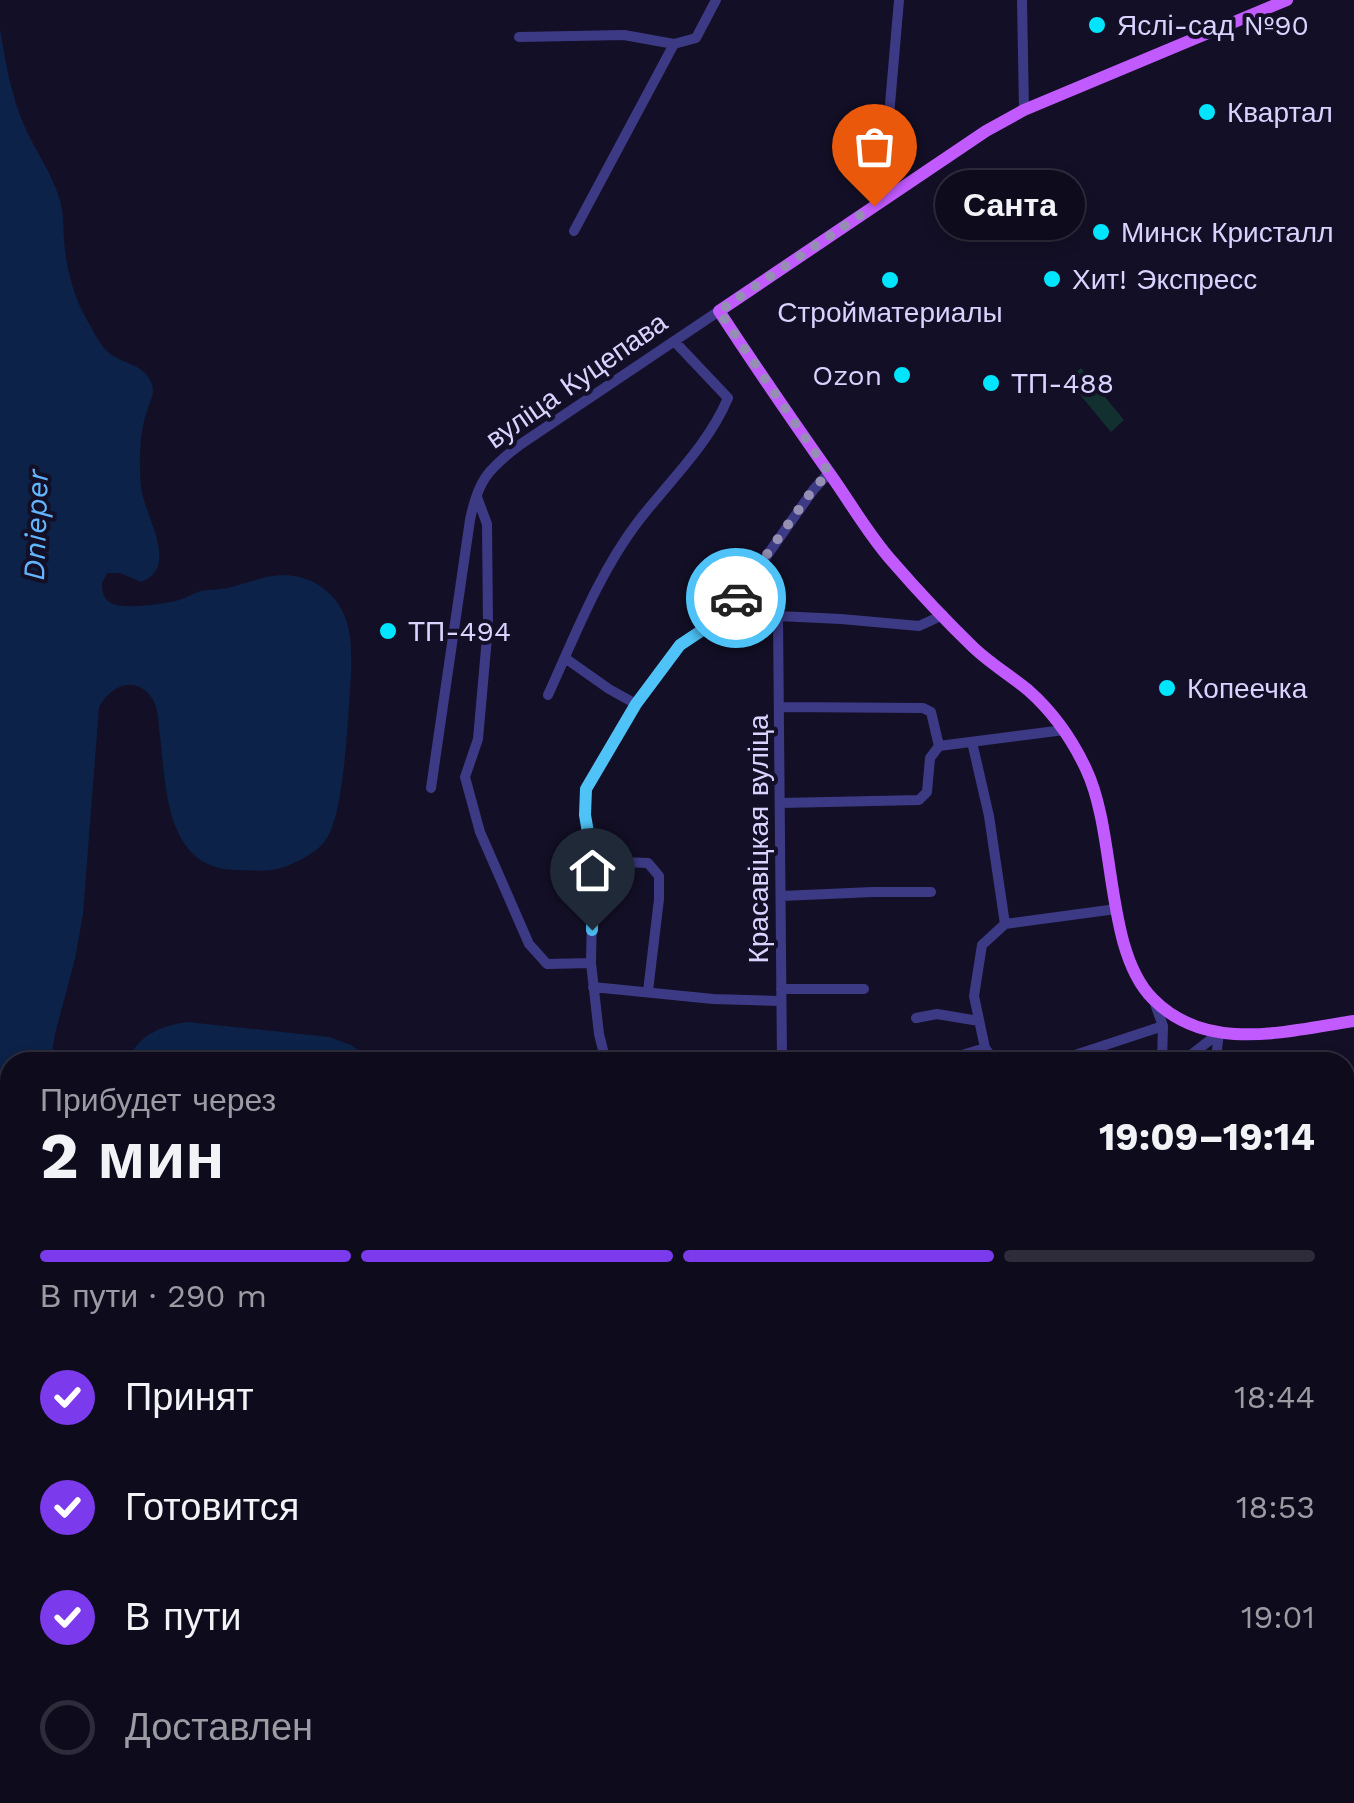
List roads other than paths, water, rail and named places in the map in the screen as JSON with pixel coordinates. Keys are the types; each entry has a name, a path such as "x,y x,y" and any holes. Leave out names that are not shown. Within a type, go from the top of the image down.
{"main road":[{"name":"вуліца Куцепава","path":"719,311 986,131 1024,110 1287,0"},
{"path":"719,311 889,558 976,650 1029,692 1064,730 1091,782 1131,966 1153,1000 1181,1021 1219,1034 1256,1035 1354,1021"}],"street":[{"path":"519,37 624,35 674,44 696,38 716,0"},
{"path":"891,195 884,174 899,0"},
{"path":"1022,0 1024,110"},
{"path":"574,232 674,44"},
{"name":"вуліца Куцепава","path":"432,788 470,520 487,474 508,454 719,311"},
{"path":"548,695 598,586 636,525 717,424 728,398 676,342"},
{"path":"604,1052 591,963 593,861 585,815 586,789 636,704 680,645 710,625 739,596 814,488 829,473"},
{"path":"476,496 487,524 488,626 478,739 464,776 480,832 529,944 548,964 591,963"},
{"path":"739,596 778,616 919,626 942,614"},
{"name":"Красавіцкая вуліца","path":"778,616 782,1052"},
{"path":"565,658 636,704"},
{"path":"780,707 923,708 932,712 939,746"},
{"path":"781,803 919,800 927,792 930,758 939,746 1064,730"},
{"path":"972,742 989,816 1004,924"},
{"path":"593,861 648,863 659,876 648,991"},
{"path":"782,896 931,892"},
{"path":"988,1052 974,996 982,946 1004,924 1116,909"},
{"path":"593,987 713,999 864,988"},
{"path":"1153,1000 1163,1026 1162,1052"},
{"path":"916,1018 937,1014 980,1021"},
{"path":"1088,1052 1163,1026"},
{"path":"1195,1052 1219,1034"},
{"path":"1217,1052 1219,1034"},
{"path":"972,1052 986,1048"}],"water":[{"name":"Dnieper","path":"0,28 19,114 60,201 66,260 78,301 105,349 143,371 152,386 142,429 140,468 141,487 157,540 158,565 153,575 141,582 120,573 107,573 102,583 105,597 117,605 144,606 270,576 303,578 320,586 338,604 348,626 351,662 344,762 332,828 313,853 274,870 234,870 211,865 194,855 173,821 152,697 141,688 127,685 103,701 99,708 83,914 52,1052 0,1052"},
{"path":"187,1022 329,1037 361,1052 132,1052 151,1034"}],"place":[{"name":"Яслі-сад №90","path":"1097,25"},
{"name":"Квартал","path":"1207,112"},
{"name":"Санта","path":"874,206"},
{"name":"Минск Кристалл","path":"1101,232"},
{"name":"Хит! Экспресс","path":"1052,279"},
{"name":"Стройматериалы","path":"890,280"},
{"name":"Ozon","path":"902,375"},
{"name":"ТП-488","path":"991,383"},
{"name":"ТП-494","path":"388,631"},
{"name":"Копеечка","path":"1167,688"}]}
